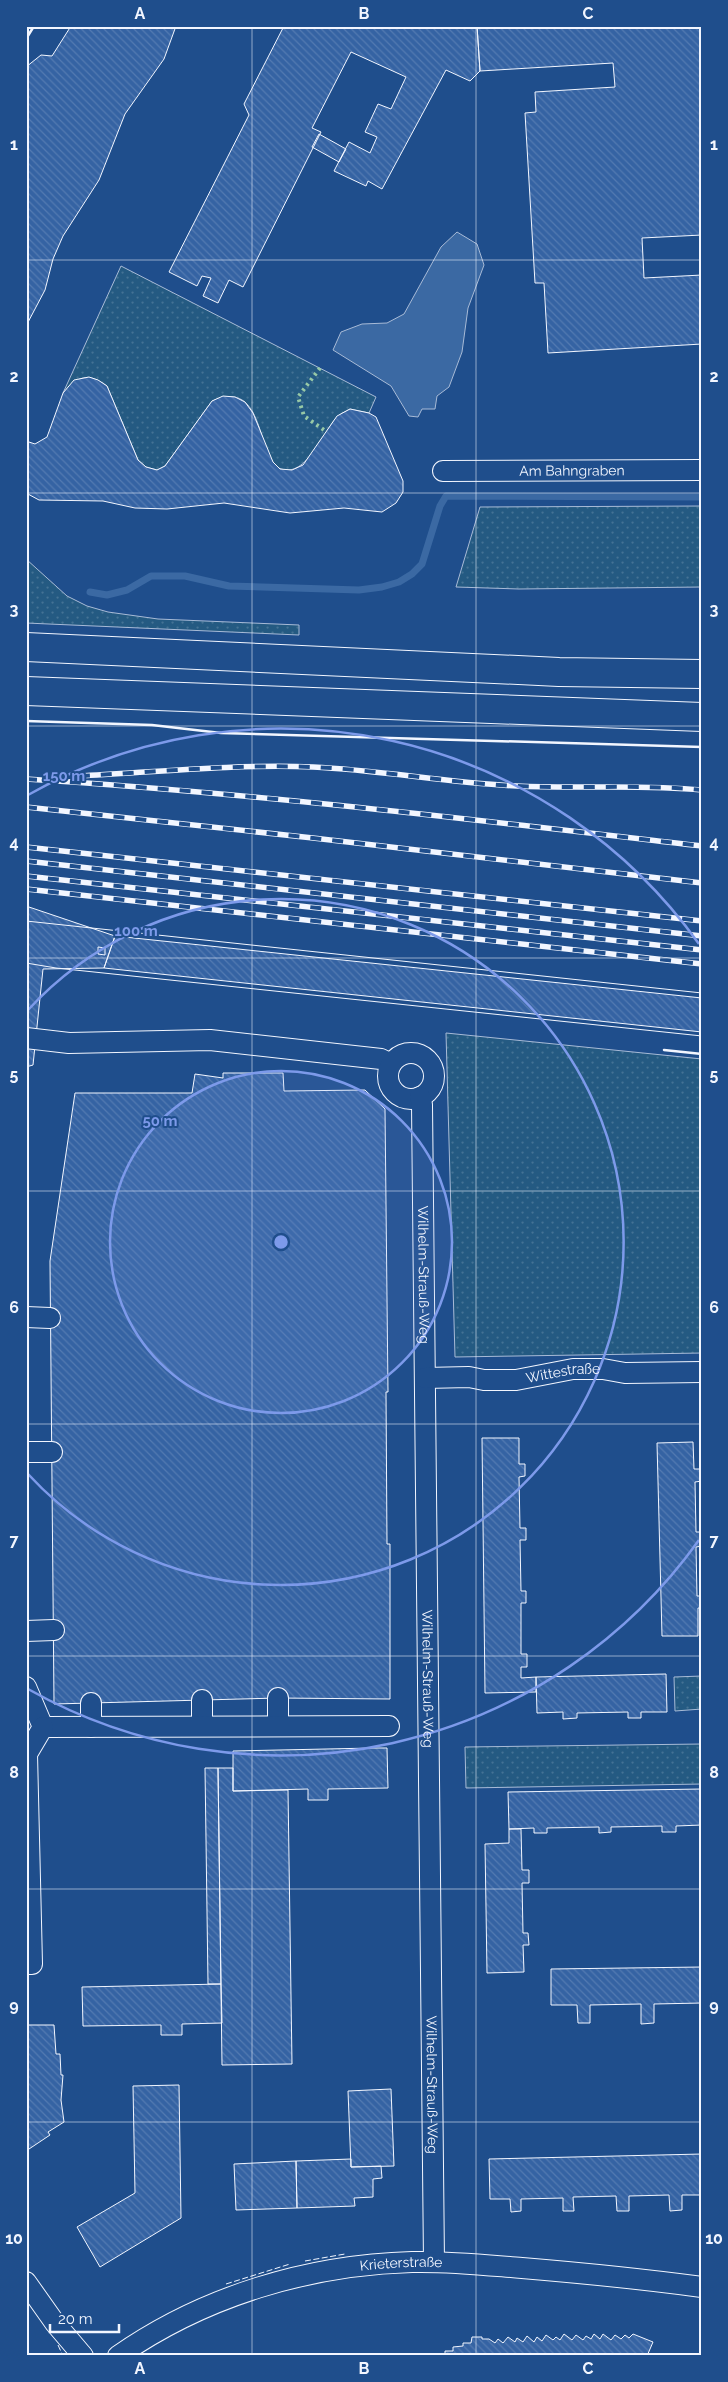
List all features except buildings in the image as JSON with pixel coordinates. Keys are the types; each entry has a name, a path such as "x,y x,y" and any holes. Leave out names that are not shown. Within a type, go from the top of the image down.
{"highway":[{"path":"26,647 559,672 702,674"},
{"path":"26,691 702,717"}],"street":[{"name":"Am Bahngraben","path":"443,471 702,470"},
{"path":"26,1038 70,1043 210,1040 381,1058 391,1064"},
{"path":"404,1054 420,1054 427,1059 432,1066 434,1075 428,1092 420,1097 411,1099 401,1097 394,1091 389,1082 388,1073 391,1064 404,1054"},
{"name":"Wilhelm-Strauß-Weg","path":"420,1097 422,1105 434,2262"},
{"path":"26,1317 50,1318"},
{"name":"Wittestraße","path":"425,1378 469,1377 484,1380 516,1380 573,1369 603,1369 625,1373 702,1372"},
{"path":"26,1452 52,1452"},
{"path":"26,1631 54,1630"},
{"path":"26,1687 43,1727"},
{"path":"278,1698 278,1726"},
{"path":"202,1700 202,1726"},
{"path":"91,1703 91,1726"},
{"path":"43,1727 389,1726"},
{"path":"26,1964 32,1964 26,1754 43,1727"},
{"name":"Krieterstraße","path":"118,2356 182,2318 243,2292 323,2270 377,2264 434,2262 570,2272 702,2287"},
{"path":"26,2282 82,2356"}],"shaded area":[{"path":"457,232 477,244 484,265 468,308 462,352 449,387 437,396 435,409 422,409 418,417 409,416 391,386 333,350 341,332 362,324 387,323 404,314 441,247"},
{"path":"121,266 376,397 369,413 350,409 341,414 306,460 298,467 290,470 281,469 273,462 251,409 242,400 230,397 212,401 165,466 157,470 146,467 138,460 107,386 94,379 84,378 74,383 63,393"},
{"path":"702,506 702,587 519,589 456,587 480,507"},
{"path":"26,559 67,596 87,606 108,612 158,619 299,625 299,635 26,623"},
{"path":"446,1033 702,1059 702,1353 455,1357"},
{"path":"702,1676 702,1709 675,1711 674,1677"},
{"path":"702,1744 702,1784 466,1788 465,1747"}],"waterway":[{"path":"90,592 107,595 127,590 151,576 185,576 229,586 359,590 382,587 399,582 412,574 422,564 440,506 446,496 702,497"}],"tram line":[{"path":"26,921 702,993"},
{"path":"26,963 56,968 702,1036"}],"railway":[{"path":"79,776 225,767 284,766 364,771 517,786 656,787 702,790"},
{"path":"26,779 280,799 702,846"},
{"path":"26,807 702,883"},
{"path":"26,847 702,921"},
{"path":"26,861 702,936"},
{"path":"26,876 702,950"},
{"path":"26,889 702,964"}],"hedge":[{"path":"320,368 298,397 304,416 327,432"}],"fence":[{"path":"305,2261 345,2254"},
{"path":"226,2284 290,2264"},
{"path":"58,2345 63,2356"}],"wall":[{"path":"26,39 34,26"},
{"path":"26,721 152,725 221,733 702,747"},
{"path":"664,1050 702,1054"}]}
